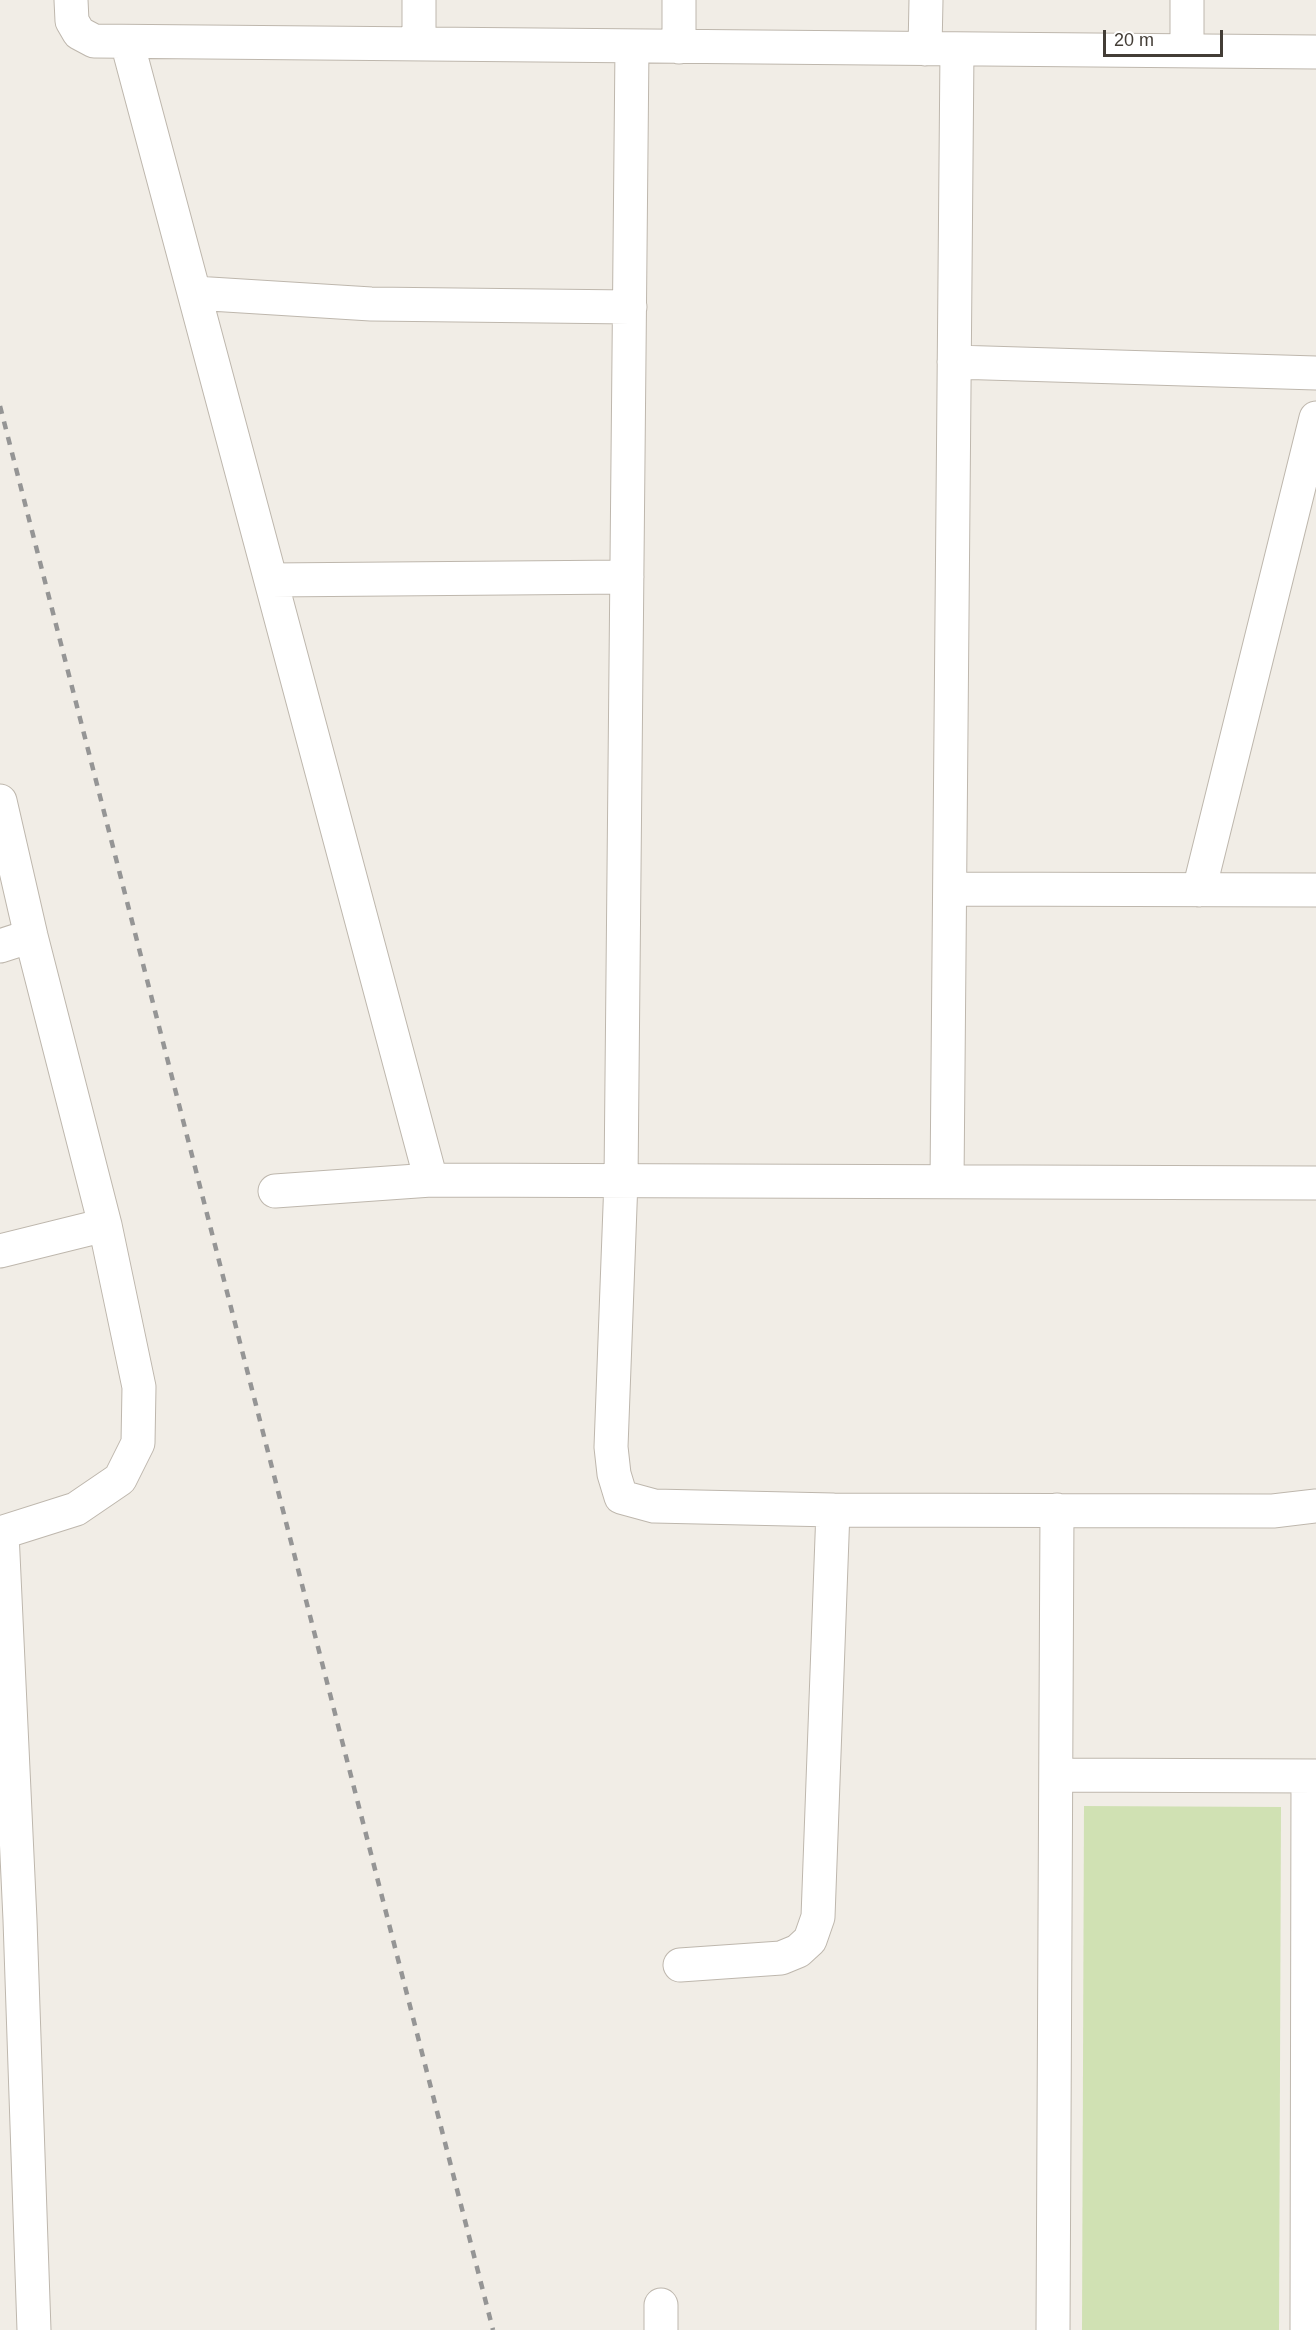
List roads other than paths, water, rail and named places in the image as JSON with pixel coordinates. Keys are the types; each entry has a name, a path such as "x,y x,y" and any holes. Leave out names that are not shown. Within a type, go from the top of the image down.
{"street":[{"path":"71,0 72,21 79,33 94,41 1316,52"},
{"path":"419,0 419,44"},
{"path":"679,0 679,47"},
{"path":"926,0 941,49 954,362 947,1181"},
{"path":"1187,0 1187,51"},
{"path":"127,42 431,1180"},
{"path":"632,46 621,1180 611,1447 614,1474 621,1497 654,1506 833,1510 1273,1511 1316,1506"},
{"path":"194,293 371,304 630,307"},
{"path":"954,362 1316,372"},
{"path":"1199,890 1316,418"},
{"path":"271,580 627,577"},
{"path":"0,801 31,936 105,1225 139,1387 138,1443 120,1479 76,1509 1,1533 20,1920 34,2330"},
{"path":"950,889 1316,890"},
{"path":"0,946 31,936"},
{"path":"275,1191 431,1180 1316,1183"},
{"path":"0,1251 105,1225"},
{"path":"680,1965 781,1958 798,1952 810,1940 818,1917 833,1510"},
{"path":"1053,2330 1057,1510"},
{"path":"1056,1775 1312,1776 1312,2176 1307,2330"}],"railway":[{"path":"0,406 493,2330"}]}
